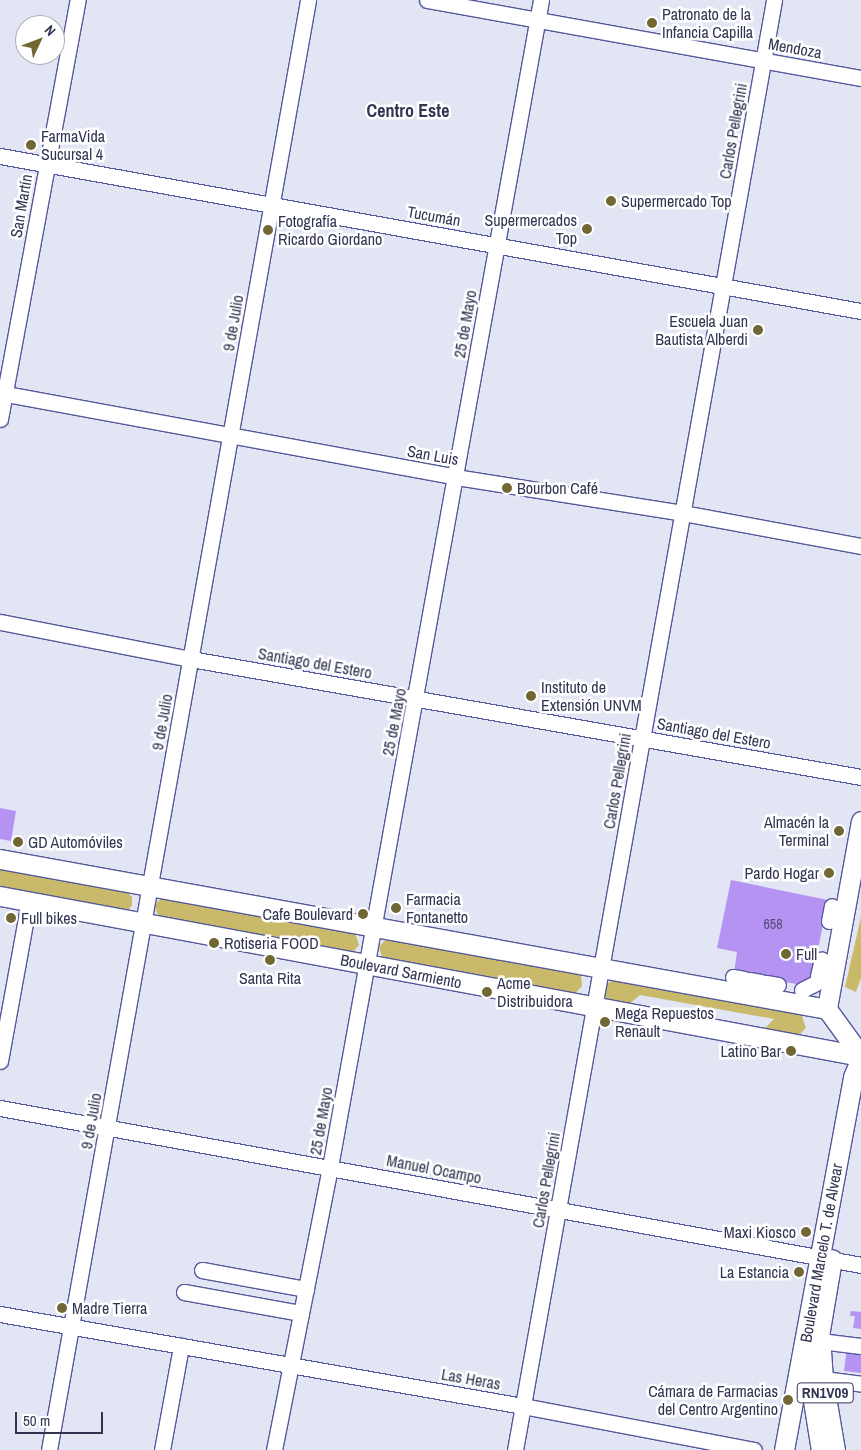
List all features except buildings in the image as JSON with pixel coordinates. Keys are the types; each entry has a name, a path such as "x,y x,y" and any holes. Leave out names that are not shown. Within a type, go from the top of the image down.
{"main road":[{"path":"827,1009 861,821"},
{"path":"0,859 602,970 827,1009 861,1057"},
{"name":"Boulevard Sarmiento","path":"0,896 861,1057"},
{"name":"Boulevard Marcelo T. de Alvear","path":"784,1450 816,1338 825,1259 853,1077 861,1057"},
{"name":"Boulevard Marcelo T. de Alvear","path":"825,1259 861,1090"},
{"name":"RN1V09","path":"816,1338 816,1381 821,1450"},
{"path":"797,1450 816,1381"},
{"name":"RN1V09","path":"816,1381 835,1450"}],"street":[{"name":"San Martín","path":"0,418 2,393 78,0"},
{"name":"9 de Julio","path":"49,1450 73,1328 308,0"},
{"name":"Mendoza","path":"427,0 861,78"},
{"name":"25 de Mayo","path":"274,1450 330,1167 541,0"},
{"name":"Carlos Pellegrini","path":"515,1450 774,0"},
{"name":"Tucumán","path":"0,156 861,311"},
{"name":"San Luis","path":"2,393 456,477 683,513 861,546"},
{"name":"Santiago del Estero","path":"0,622 191,659 416,697 861,777"},
{"path":"0,1061 29,902"},
{"path":"802,990 817,979 823,953"},
{"name":"Manuel Ocampo","path":"0,1108 861,1265"},
{"path":"202,1270 306,1290"},
{"path":"184,1292 301,1313"},
{"name":"Las Heras","path":"0,1314 523,1406 754,1450"},
{"path":"816,1338 861,1346"},
{"path":"162,1450 181,1346"},
{"path":"816,1381 861,1384"}],"shaded area":[{"path":"0,866 124,889 132,897 132,905 127,912 0,891"},
{"path":"163,897 355,933 359,945 352,953 160,920 154,905"},
{"path":"861,917 861,978 856,992 845,987"},
{"path":"386,939 572,971 581,976 582,986 574,995 383,960 379,947"},
{"path":"614,979 801,1013 806,1028 799,1035 763,1030 774,1019 640,995 627,1006 607,999 604,994 604,986"}],"place":[{"name":"Patronato de la Infancia Capilla","path":"652,23"},
{"name":"FarmaVida Sucursal 4","path":"31,145"},
{"name":"Supermercado Top","path":"611,201"},
{"name":"Supermercados Top","path":"587,229"},
{"name":"Fotografía Ricardo Giordano","path":"268,230"},
{"name":"Escuela Juan Bautista Alberdi","path":"758,330"},
{"name":"Bourbon Café","path":"507,488"},
{"name":"Instituto de Extensión UNVM","path":"531,696"},
{"name":"Almacén la Terminal","path":"839,831"},
{"name":"GD Automóviles","path":"18,842"},
{"name":"Pardo Hogar","path":"829,873"},
{"name":"Farmacia Fontanetto","path":"396,908"},
{"name":"Cafe Boulevard","path":"363,914"},
{"name":"Full bikes","path":"11,918"},
{"name":"Rotiseria FOOD","path":"214,943"},
{"name":"Full","path":"786,954"},
{"name":"Santa Rita","path":"270,960"},
{"name":"Acme Distribuidora","path":"487,992"},
{"name":"Mega Repuestos Renault","path":"605,1022"},
{"name":"Latino Bar","path":"791,1051"},
{"name":"Maxi Kiosco","path":"806,1232"},
{"name":"La Estancia","path":"799,1272"},
{"name":"Madre Tierra","path":"62,1308"},
{"name":"Cámara de Farmacias del Centro Argentino","path":"788,1400"}],"district":[{"name":"Centro Este","path":"408,111"}]}
